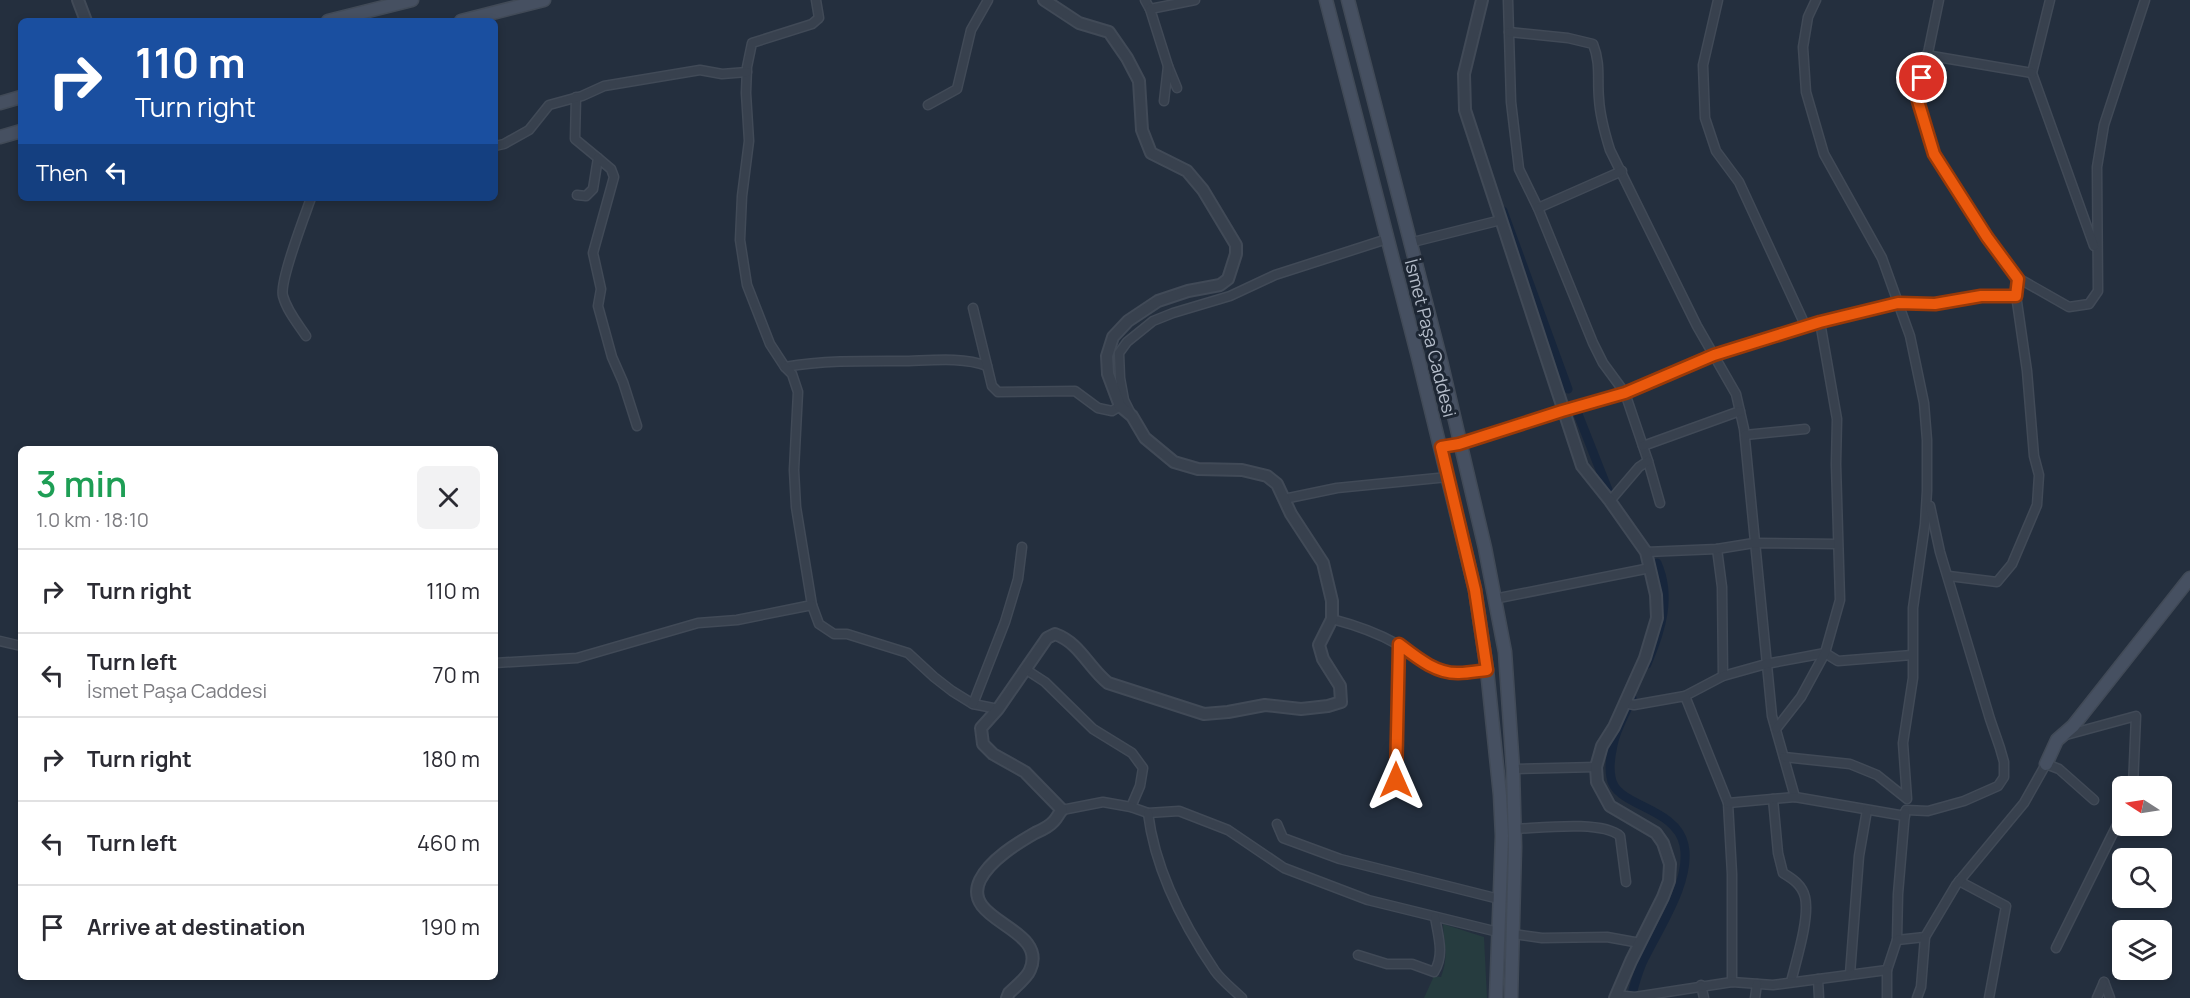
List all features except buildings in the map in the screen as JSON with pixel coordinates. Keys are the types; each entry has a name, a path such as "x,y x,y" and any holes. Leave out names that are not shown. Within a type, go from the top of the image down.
{"main road":[{"path":"337,18 377,4 412,0"},
{"path":"473,18 544,0"},
{"name":"İsmet Paşa Caddesi","path":"1326,0 1441,447 1475,590 1487,670 1500,795 1496,998"},
{"path":"1348,0 1441,360 1485,548 1505,652 1513,769 1511,998"},
{"path":"0,103 18,98"},
{"path":"0,137 18,132"},
{"path":"2046,764 2058,740 2073,726 2190,578"}],"street":[{"path":"78,0 85,18"},
{"path":"816,0 819,18 812,24 752,43 747,72 749,141 742,196 740,240 747,285 770,344 792,374 798,392 796,507 812,605 819,624 834,634 848,634 908,653 934,677 974,704 998,709"},
{"path":"928,105 957,89 971,30 988,0"},
{"path":"1044,0 1079,23 1109,32 1139,81 1142,130 1151,153 1187,171 1203,190 1236,245 1236,254 1228,279 1220,285 1188,291 1158,301 1128,321 1113,337 1107,356 1108,374 1120,406 1132,416"},
{"path":"1145,0 1177,88"},
{"path":"1150,9 1195,0"},
{"path":"1482,0 1464,74 1465,110 1562,411 1582,466 1646,552 1656,596 1658,618 1646,658 1628,704 1602,746 1596,767 1598,782 1610,806 1656,833 1663,843 1670,864 1669,881 1663,897 1640,943 1619,996 1638,997 1701,985 1732,982 1773,985 1887,970"},
{"path":"1508,0 1511,102 1519,169 1538,208 1593,344 1603,363 1625,393 1660,503"},
{"path":"1718,0 1703,65 1705,118 1716,151 1739,182 1806,327"},
{"path":"1816,0 1808,18 1803,47 1806,92 1824,154 1882,258 1910,336 1924,403 1927,440 1925,524 1914,608 1913,678 1903,743 1907,799 1898,894 1897,940 1887,970 1887,998"},
{"path":"1939,0 1918,101 1934,154 1987,237 2018,279 2069,307 2089,304 2098,291 2097,167 2104,125 2145,0"},
{"path":"2050,0 2032,73 2097,252"},
{"path":"1509,32 1568,38 1593,44 1599,58 1599,99 1602,123 1610,150 1664,260 1736,394 1745,435 1772,716 1795,797"},
{"path":"1926,55 2032,73"},
{"path":"1164,101 1168,66"},
{"path":"498,145 529,130 549,105 576,98 604,86 700,70 722,74 747,72"},
{"path":"576,98 574,139 611,169 614,177 593,253 601,288 598,306 612,357 638,426"},
{"path":"577,195 586,196 593,189 598,158"},
{"path":"1538,208 1622,171"},
{"path":"306,336 282,295 289,261 310,201"},
{"path":"1409,243 1501,220"},
{"path":"1062,810 1025,772 993,754 983,744 981,728 998,709 1047,638 1055,634 1068,639 1108,683 1204,714 1265,705 1301,709 1341,702 1340,687 1323,659 1319,645 1332,619 1332,601 1323,563 1291,514 1277,484 1268,476 1242,470 1198,469 1174,462 1145,438 1132,416 1121,387 1118,361 1119,353 1127,342 1153,321 1230,296 1275,275 1387,239"},
{"path":"1948,576 1997,582 2012,564 2037,505 2039,475 2034,456 2027,371 2016,296 2018,279"},
{"path":"1441,447 1459,444 1625,393 1714,355 1820,322 1898,303 1935,304 1981,296 2016,296"},
{"path":"973,308 992,386 998,392 1075,391 1098,408 1112,411 1120,406"},
{"path":"1776,729 1801,696 1825,653 1840,600 1836,419 1820,322"},
{"path":"785,367 805,363 909,360 976,362 987,366"},
{"path":"1643,446 1740,411"},
{"path":"1745,435 1805,429"},
{"path":"1610,501 1639,467 1648,461"},
{"path":"1284,499 1337,488 1448,477"},
{"path":"1728,803 1795,797 1868,810 1905,813 1928,811 1964,801 1998,786 2004,777 2004,762 2000,747 1940,552 1927,491"},
{"path":"1646,552 1717,549 1754,543 1837,544"},
{"path":"974,704 1005,622 1018,579 1022,547"},
{"path":"1717,549 1722,587 1723,676"},
{"path":"1494,599 1650,568"},
{"path":"498,663 577,658 698,623 737,620 812,605"},
{"path":"1332,619 1363,627 1399,644 1422,661 1440,670 1459,674 1487,670"},
{"path":"0,641 18,645"},
{"path":"1396,780 1399,644"},
{"path":"1628,704 1685,696 1723,676 1766,664 1825,653 1838,661 1912,656"},
{"path":"1025,669 1045,682 1093,729 1132,753 1143,768 1140,786 1131,807"},
{"path":"1685,696 1728,803 1732,874 1732,982"},
{"path":"2063,736 2136,716 2133,776"},
{"path":"1784,757 1850,764 1877,775 1907,799"},
{"path":"1917,998 1921,987 1926,937 1959,881 2024,803 2046,764 2059,770 2094,800"},
{"path":"1513,769 1596,767"},
{"path":"1773,799 1778,854 1783,873 1797,882 1805,897 1804,932 1791,982"},
{"path":"1007,998 1030,970 1033,957 1027,944 1013,929 986,912 978,900 979,882 986,871 1002,856 1046,829 1062,810 1103,802 1148,813 1179,811 1228,830 1284,868 1368,900 1498,932"},
{"path":"1851,974 1859,856 1868,810"},
{"path":"1148,813 1150,830 1164,878 1182,914 1216,973 1242,998"},
{"path":"1277,824 1283,838 1340,859 1499,900"},
{"path":"1514,829 1598,826 1614,831 1620,836 1626,882"},
{"path":"2056,948 2112,835"},
{"path":"1959,881 2006,906 1989,998"},
{"path":"1358,955 1388,964 1412,964 1434,972 1439,964 1440,949 1435,917"},
{"path":"1513,934 1542,938 1607,937 1640,943"},
{"path":"1897,940 1926,937"},
{"path":"1818,979 1820,998"},
{"path":"2097,998 2104,982 2110,998"},
{"path":"1755,998 1757,984"},
{"path":"1701,985 1704,998"}],"green space":[{"path":"1443,924 1484,937 1487,998 1424,998 1434,976 1441,977 1445,963"}],"waterway":[{"path":"1503,211 1568,389"},
{"path":"1576,409 1610,495"},
{"path":"1647,664 1657,639 1663,614 1664,588 1657,563"},
{"path":"1631,998 1642,963 1672,906 1683,874 1685,859 1684,845 1679,832 1670,822 1623,795 1615,787 1611,777 1610,761 1614,739 1632,698"}],"route":[{"path":"1396,780 1399,644 1422,661 1449,673 1487,670 1475,590 1441,447 1459,444 1625,393 1714,355 1820,322 1898,303 1935,304 1981,296 2016,296 2018,279 1987,237 1934,154 1918,101 1922,78"}]}
